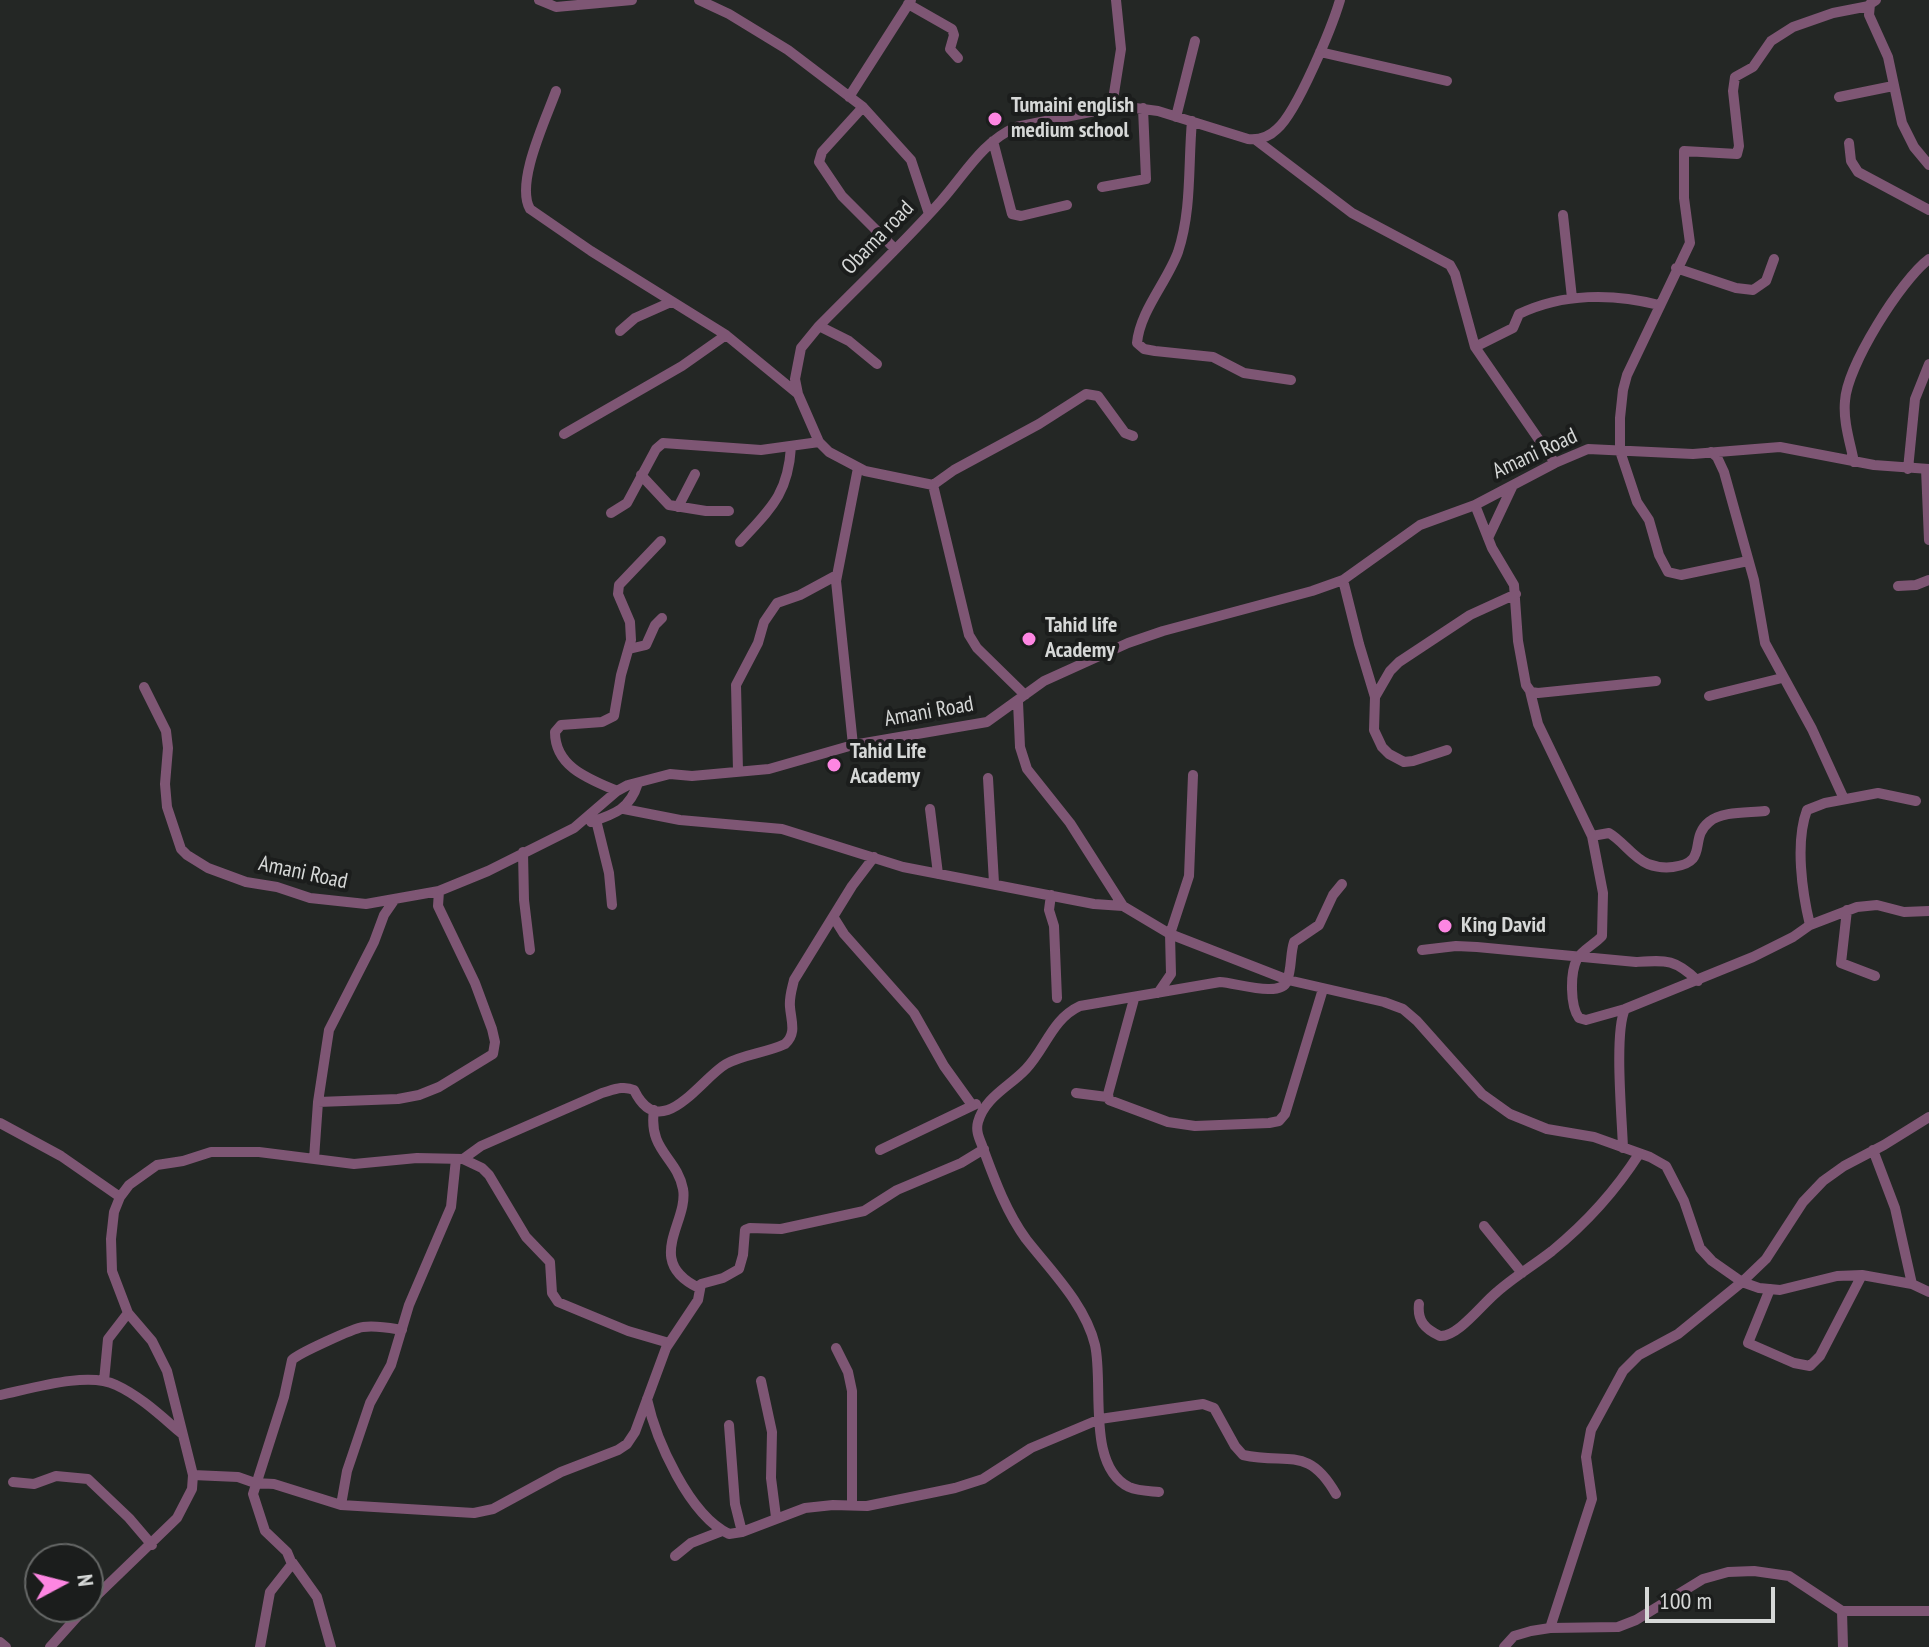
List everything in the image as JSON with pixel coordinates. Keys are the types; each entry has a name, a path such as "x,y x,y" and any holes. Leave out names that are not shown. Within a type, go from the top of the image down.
{"street":[{"path":"539,0 556,7 632,0"},
{"path":"699,0 729,14 802,58 863,107 911,160 929,214"},
{"path":"729,0 729,14"},
{"path":"1112,106 1121,49 1116,0"},
{"path":"1256,140 1283,124 1320,52 1340,0"},
{"path":"849,97 910,2 953,31 950,47 958,58"},
{"path":"1748,561 1681,575 1668,572 1659,555 1649,520 1637,502 1620,451 1623,390 1633,360 1691,239 1684,198 1684,151 1737,154 1735,77 1753,67 1771,41 1793,27 1873,3 1872,25 1888,57 1908,138 1929,165"},
{"path":"1176,117 1195,41"},
{"path":"1320,52 1447,81"},
{"path":"1839,97 1893,86"},
{"path":"556,91 535,148 524,190 525,201 538,215 726,335 798,394"},
{"name":"Obama road","path":"819,442 798,394 795,379 796,361 801,348 929,214 993,141 1024,124 1112,106 1143,108 1256,140"},
{"path":"863,107 822,152 819,162 842,196 895,249"},
{"path":"1102,187 1147,177 1143,108"},
{"path":"1192,121 1185,229 1137,343 1144,349 1213,357 1244,373 1291,380"},
{"path":"1256,140 1352,213 1450,265 1475,347 1555,463"},
{"path":"993,141 1012,214 1021,216 1067,205"},
{"path":"1849,143 1851,161 1858,172 1929,210"},
{"path":"1563,215 1572,298"},
{"path":"1676,268 1749,291 1759,288 1766,281 1774,259"},
{"path":"1854,462 1845,402 1851,376 1900,287 1929,259"},
{"path":"1475,347 1513,328 1519,314 1572,298 1621,296 1659,305"},
{"path":"620,331 635,318 671,302"},
{"path":"819,326 849,341 877,364"},
{"path":"564,434 596,414 616,406 709,349 726,335"},
{"path":"1908,469 1915,399 1929,364"},
{"path":"611,513 627,503 656,449 663,443 761,450 819,442 829,452 858,468 933,485 1086,394 1098,396 1125,433 1133,436"},
{"path":"740,542 781,494 788,474 791,447"},
{"name":"Amani Road","path":"144,687 166,731 167,807 181,849 187,855 208,868 246,882 277,887 310,898 350,904 395,899 439,891 574,828 617,791 638,783 670,774 692,776 769,769 853,745 987,722 1044,681 1128,643 1343,580 1420,525 1475,505 1588,449 1642,453 1780,447 1854,462 1928,469"},
{"path":"1711,452 1723,466 1748,561 1763,636 1782,678 1812,729 1844,799"},
{"path":"853,745 837,575 858,468"},
{"path":"1928,469 1929,540"},
{"path":"678,507 695,474"},
{"path":"641,475 666,503 678,507 729,511"},
{"path":"933,485 969,635 1021,698 1020,747 1027,769 1070,823 1123,906 1170,934 1288,980 1403,1009 1482,1094 1520,1120 1547,1129 1594,1137 1666,1166 1684,1201 1700,1248 1712,1261 1742,1282 1770,1289 1791,1289 1837,1276 1862,1275 1912,1284 1929,1292"},
{"path":"1488,538 1513,485"},
{"path":"1475,505 1495,555 1512,579 1516,594 1518,641 1526,685 1538,724 1592,836 1603,893 1603,930 1599,939 1579,956 1574,969 1573,1006 1579,1018 1586,1020 1625,1009 1698,981 1847,910 1867,905 1904,912 1929,911"},
{"path":"617,791 581,775 569,766 559,751 555,732 561,725 602,722 614,716 631,640 630,622 618,594 619,585 661,541"},
{"path":"738,771 736,685 758,643 764,622 777,603 800,595 837,575"},
{"path":"1343,580 1375,697 1374,730 1382,747 1404,762 1447,750"},
{"path":"1898,586 1916,585 1929,580"},
{"path":"1375,697 1399,662 1470,615 1516,594"},
{"path":"629,649 646,645 655,625 662,618"},
{"path":"1709,696 1782,678"},
{"path":"1530,691 1577,691 1656,681"},
{"path":"1157,994 1165,986 1172,966 1170,934 1189,876 1193,775"},
{"path":"988,778 994,883"},
{"path":"574,828 624,809 635,795 638,783"},
{"path":"1810,925 1802,875 1803,819 1807,810 1878,793 1916,801"},
{"path":"624,809 680,820 782,829 938,874 1094,904 1123,906"},
{"path":"930,809 938,874"},
{"path":"1592,836 1609,833 1648,864 1664,867 1686,865 1693,860 1702,831 1709,821 1721,816 1765,811"},
{"path":"596,820 607,860 612,905"},
{"path":"523,852 524,900 530,950"},
{"path":"459,1159 602,1093 625,1087 634,1090 643,1104 654,1110 677,1106 726,1064 777,1048 791,1038 790,998 794,980 852,886 874,857"},
{"path":"880,1150 972,1105 989,1100 1009,1086 1028,1067 1053,1027 1071,1010 1089,1004 1134,999 1220,982 1283,988 1288,980 1294,942 1319,925 1333,895 1342,884"},
{"path":"318,1102 398,1099 419,1095 439,1087 493,1054 495,1042 492,1029 475,983 438,906 439,891"},
{"path":"1051,895 1049,910 1054,926 1057,998"},
{"path":"314,1159 318,1102 329,1030 374,942 384,915 395,899"},
{"path":"1847,910 1841,963 1875,976"},
{"path":"834,918 844,934 914,1013 944,1066 972,1105"},
{"path":"1422,950 1456,946 1636,962 1672,961 1698,981"},
{"path":"1561,955 1574,969"},
{"path":"1076,1093 1107,1097 1113,1103 1177,1124 1209,1126 1279,1121 1285,1114 1295,1086 1323,989"},
{"path":"1107,1097 1134,999"},
{"path":"1623,1148 1620,1050 1621,1019 1625,1009"},
{"path":"989,1100 977,1127 1002,1197 1017,1225 1082,1313 1094,1345 1100,1419 1108,1468 1130,1487 1159,1492"},
{"path":"654,1110 654,1135 683,1190 671,1251 681,1276 699,1288"},
{"path":"1550,1628 1592,1499 1587,1476 1587,1443 1591,1430 1606,1398 1633,1360 1678,1334 1742,1282 1766,1259 1813,1189 1844,1166 1929,1117"},
{"path":"0,1123 61,1156 120,1197"},
{"path":"193,1475 230,1475 255,1483 274,1484 341,1505 463,1514 493,1509 561,1472 627,1444 635,1432 669,1343 698,1300 699,1288 706,1282 723,1278 739,1269 743,1236 747,1229 781,1229 864,1211 897,1190 953,1167 984,1149"},
{"path":"1873,1150 1895,1208 1912,1284"},
{"path":"104,1590 152,1545 185,1507 192,1489 193,1475 167,1371 152,1341 128,1313 112,1271 114,1212 120,1197 148,1169 211,1152 259,1152 354,1164 417,1158 459,1159 482,1168 489,1175 526,1237 550,1262 552,1293 558,1302 628,1331 669,1343"},
{"path":"1419,1304 1419,1316 1425,1327 1435,1335 1446,1337 1456,1331 1498,1290 1554,1249 1582,1223 1617,1185 1639,1154"},
{"path":"341,1505 347,1471 364,1418 391,1365 409,1305 451,1207 459,1159"},
{"path":"1484,1226 1522,1273"},
{"path":"1770,1289 1748,1343 1794,1363 1810,1366 1820,1356 1862,1275"},
{"path":"104,1381 108,1340 128,1313"},
{"path":"331,1647 317,1597 287,1552 265,1531 253,1494 255,1483 265,1462 295,1356 364,1326 402,1330"},
{"path":"836,1348 851,1380 852,1505"},
{"path":"761,1381 772,1432 771,1478 776,1517"},
{"path":"0,1395 49,1384 114,1383 181,1433"},
{"path":"646,1398 651,1420 667,1456 698,1506 722,1531 729,1534 819,1505 867,1506 926,1495 983,1479 1031,1448 1100,1419 1208,1404 1217,1412 1243,1455 1312,1464 1325,1474 1336,1494"},
{"path":"729,1425 735,1504 742,1532"},
{"path":"13,1482 34,1484 56,1476 88,1479 152,1545"},
{"path":"675,1556 691,1543 722,1531"},
{"path":"260,1647 270,1592 290,1569 292,1562"},
{"path":"1504,1647 1514,1636 1550,1628 1618,1627 1636,1620 1709,1576 1741,1571 1789,1576 1842,1611 1929,1611"},
{"path":"1842,1611 1843,1647"},
{"path":"50,1647 72,1623"},
{"path":"0,1642 6,1647"}],"place":[{"name":"Tumaini english medium school","path":"995,119"},
{"name":"Tahid life Academy","path":"1029,639"},
{"name":"Tahid Life Academy","path":"834,765"},
{"name":"King David","path":"1445,926"}]}
